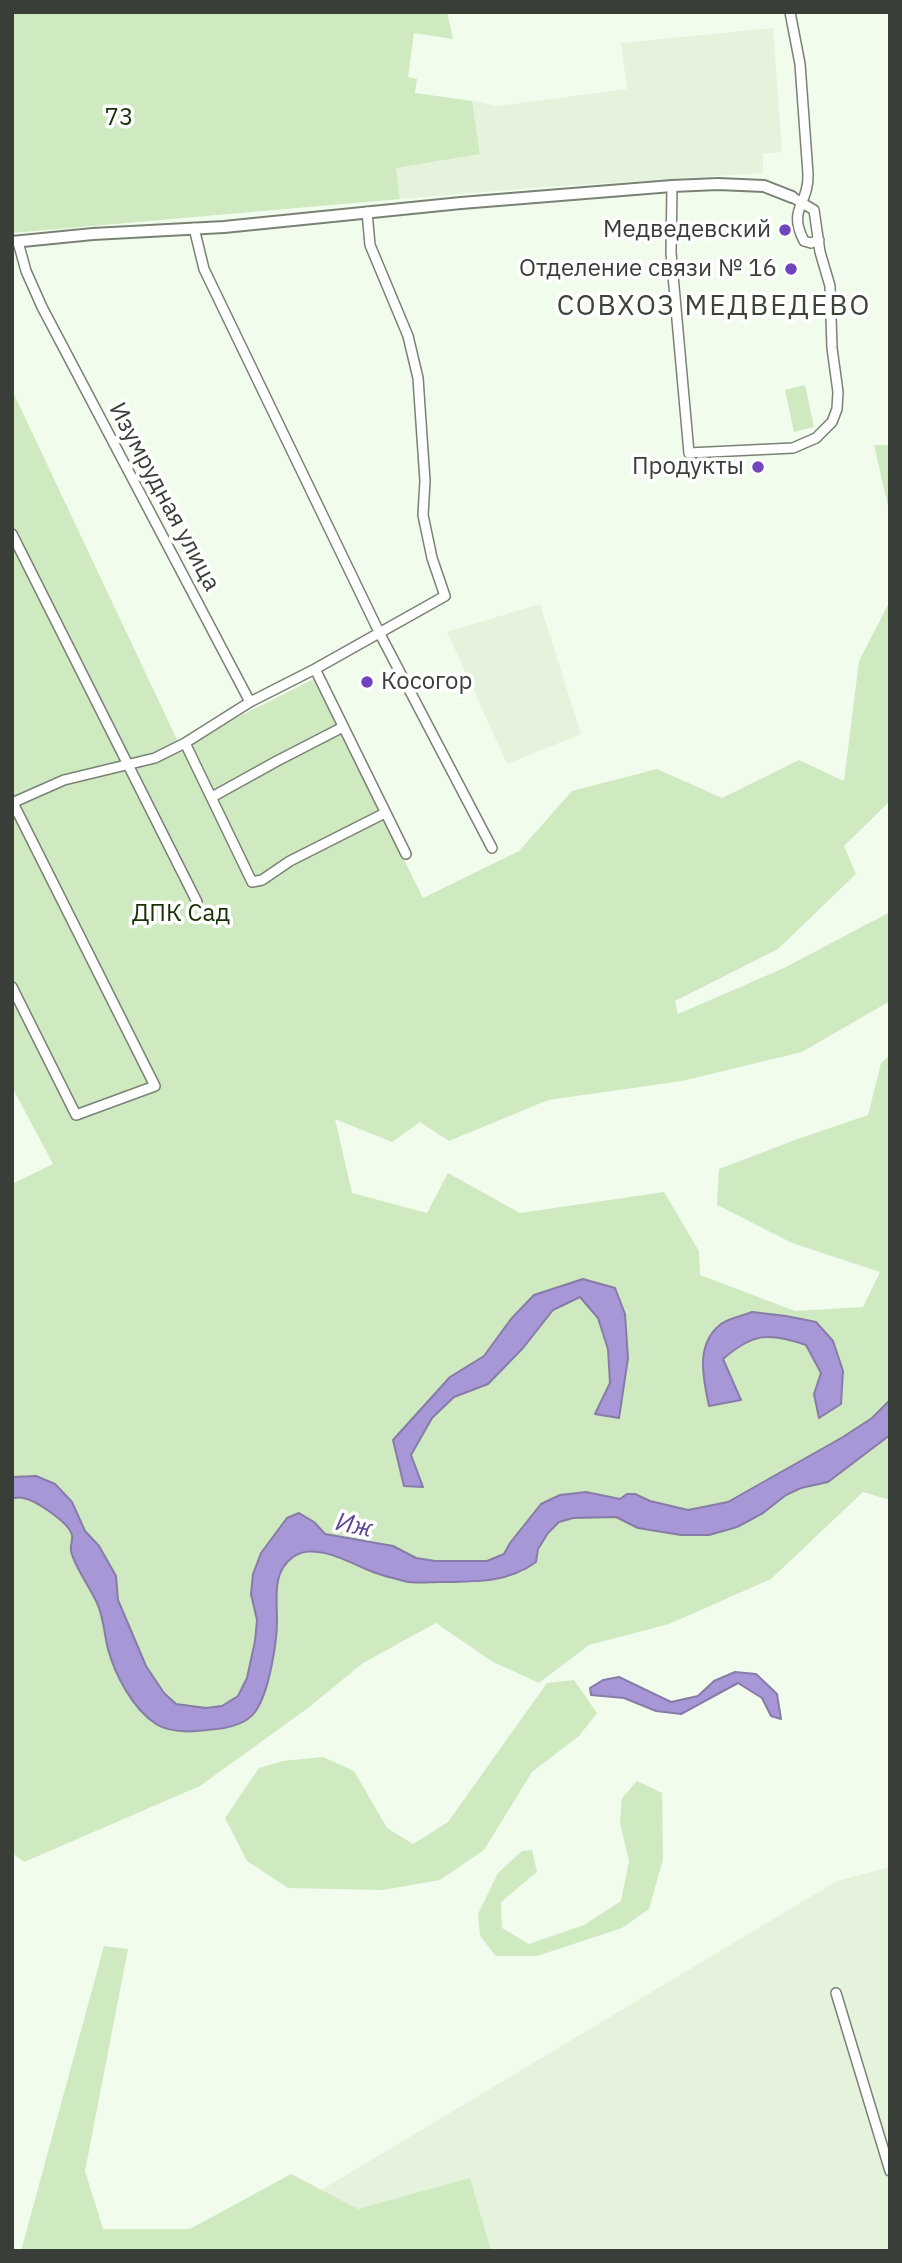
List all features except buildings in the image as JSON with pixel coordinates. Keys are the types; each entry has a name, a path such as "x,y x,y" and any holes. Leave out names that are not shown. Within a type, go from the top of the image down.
{"street":[{"path":"790,12 800,64 808,174 808,189 797,199"},
{"path":"15,242 93,234 224,227 672,186 764,186 797,199 814,210 820,252 830,286 837,409 832,422 816,438 793,447 690,453 671,253 672,186"},
{"path":"797,199 796,217 804,241 811,243 819,240"},
{"path":"12,987 76,1115 155,1086 12,802 64,780 155,758 185,743 250,702 316,669 445,596 432,558 423,515 425,481 418,378 408,335 370,245 367,212"},
{"path":"194,228 204,269 380,634 492,848"},
{"name":"Изумрудная улица","path":"15,242 42,307 250,702"},
{"path":"12,534 197,902"},
{"path":"316,669 406,854"},
{"path":"212,797 343,727"},
{"path":"185,743 252,881 262,880 290,861 385,813"},
{"path":"836,1993 890,2171"}],"shaded area":[{"path":"773,28 782,152 763,154 763,173 400,199 396,168 480,154 472,101 498,106 627,89 621,43"},
{"path":"540,604 581,734 507,764 447,632"},
{"path":"583,1279 615,1288 625,1314 628,1358 619,1418 595,1414 610,1383 608,1349 598,1318 580,1297 553,1310 523,1348 488,1384 454,1397 432,1418 411,1455 423,1487 404,1486 393,1440 450,1377 484,1356 511,1319 534,1295"},
{"path":"752,1312 816,1322 833,1341 843,1371 841,1404 819,1418 814,1394 821,1373 806,1345 782,1338 762,1337 743,1344 723,1359 741,1400 709,1406 703,1373 707,1341 721,1324"},
{"name":"Иж","path":"890,1400 890,1435 828,1482 801,1488 737,1527 709,1535 681,1535 638,1528 616,1517 573,1518 559,1522 548,1533 538,1549 536,1562 502,1578 478,1581 408,1582 333,1555 312,1551 293,1557 286,1563 279,1578 274,1654 260,1704 246,1721 213,1730 168,1729 156,1724 140,1710 115,1670 99,1609 73,1557 70,1530 36,1503 12,1498 12,1477 36,1476 55,1484 72,1502 85,1531 99,1546 116,1576 118,1600 146,1666 164,1693 176,1704 206,1708 222,1706 238,1696 247,1678 257,1620 251,1594 253,1574 261,1553 287,1518 299,1513 314,1522 325,1534 393,1546 416,1558 435,1561 487,1561 504,1554 541,1504 560,1495 586,1492 620,1499 627,1494 635,1494 650,1501 688,1510 728,1502 843,1437 872,1418"},
{"path":"735,1672 756,1674 777,1694 781,1719 771,1716 762,1698 738,1683 681,1714 656,1711 624,1698 591,1695 590,1688 603,1680 619,1677 671,1702 698,1696 714,1681"},
{"path":"890,1867 890,2251 169,2251 241,2238 837,1881"}],"green space":[{"name":"73","path":"12,12 447,12 453,39 414,33 408,77 417,79 415,93 472,101 480,154 396,168 400,199 12,233"},
{"path":"805,385 814,427 794,432 785,390"},
{"name":"ДПК Сад","path":"12,390 180,746 314,679 423,898 519,851 572,791 657,769 722,798 799,760 844,781 859,661 890,601 890,801 844,846 856,874 778,949 675,1001 678,1014 784,968 890,912 890,1001 802,1052 682,1081 548,1100 449,1141 420,1122 392,1142 335,1119 352,1193 427,1213 448,1173 520,1213 664,1192 699,1251 700,1275 795,1311 863,1307 880,1272 792,1243 717,1205 719,1169 868,1115 881,1063 890,1055 890,1400 872,1418 843,1437 728,1502 688,1510 650,1501 635,1494 620,1499 586,1492 541,1504 504,1554 487,1561 435,1561 416,1558 393,1546 325,1534 314,1522 298,1513 287,1518 278,1531 251,1594 257,1620 255,1641 247,1678 238,1696 222,1706 206,1708 176,1704 164,1693 146,1666 118,1600 116,1576 99,1546 85,1531 72,1502 55,1484 36,1476 12,1477 12,1184 53,1164 12,1087","holes":["615,1288 619,1418 595,1414 610,1383 608,1349 598,1318 580,1297 553,1310 523,1348 488,1384 454,1397 432,1418 411,1455 422,1487 393,1440 450,1377 484,1356 511,1319 534,1295","753,1312 833,1341 843,1371 841,1404 814,1394 821,1373 806,1345 782,1338 762,1337 743,1344 722,1359"]},
{"path":"874,445 890,445 890,515"},
{"path":"890,1435 890,1500 863,1492 771,1579 669,1624 589,1645 539,1683 493,1662 436,1623 363,1663 308,1708 200,1786 24,1862 12,1853 12,1498 23,1497 42,1507 62,1522 72,1534 71,1551 97,1603 108,1650 139,1709 179,1731 221,1729 255,1713 273,1662 278,1622 278,1578 283,1567 295,1555 314,1552 337,1556 375,1573 475,1583 523,1572 548,1533 559,1522 573,1518 616,1517 639,1528 681,1535 763,1513 786,1495 801,1488 828,1482"},
{"path":"574,1680 597,1713 579,1736 532,1772 484,1850 440,1880 383,1890 288,1888 247,1861 225,1818 259,1768 283,1761 323,1757 354,1771 387,1828 413,1844 448,1822 547,1683"},
{"path":"637,1781 662,1793 663,1859 649,1909 622,1928 537,1956 496,1956 480,1936 478,1914 498,1873 522,1851 532,1850 537,1872 501,1902 502,1928 529,1944 584,1925 621,1901 629,1861 620,1823 622,1798"},
{"path":"104,1946 128,1949 85,2171 103,2229 190,2229 291,2174 358,2209 470,2178 491,2251 21,2251"}],"place":[{"name":"Медведевский","path":"785,230"},
{"name":"Отделение связи № 16","path":"791,269"},
{"name":"Продукты","path":"758,467"},
{"name":"Косогор","path":"367,682"}],"district":[{"name":"СОВХОЗ МЕДВЕДЕВО","path":"714,307"}]}
